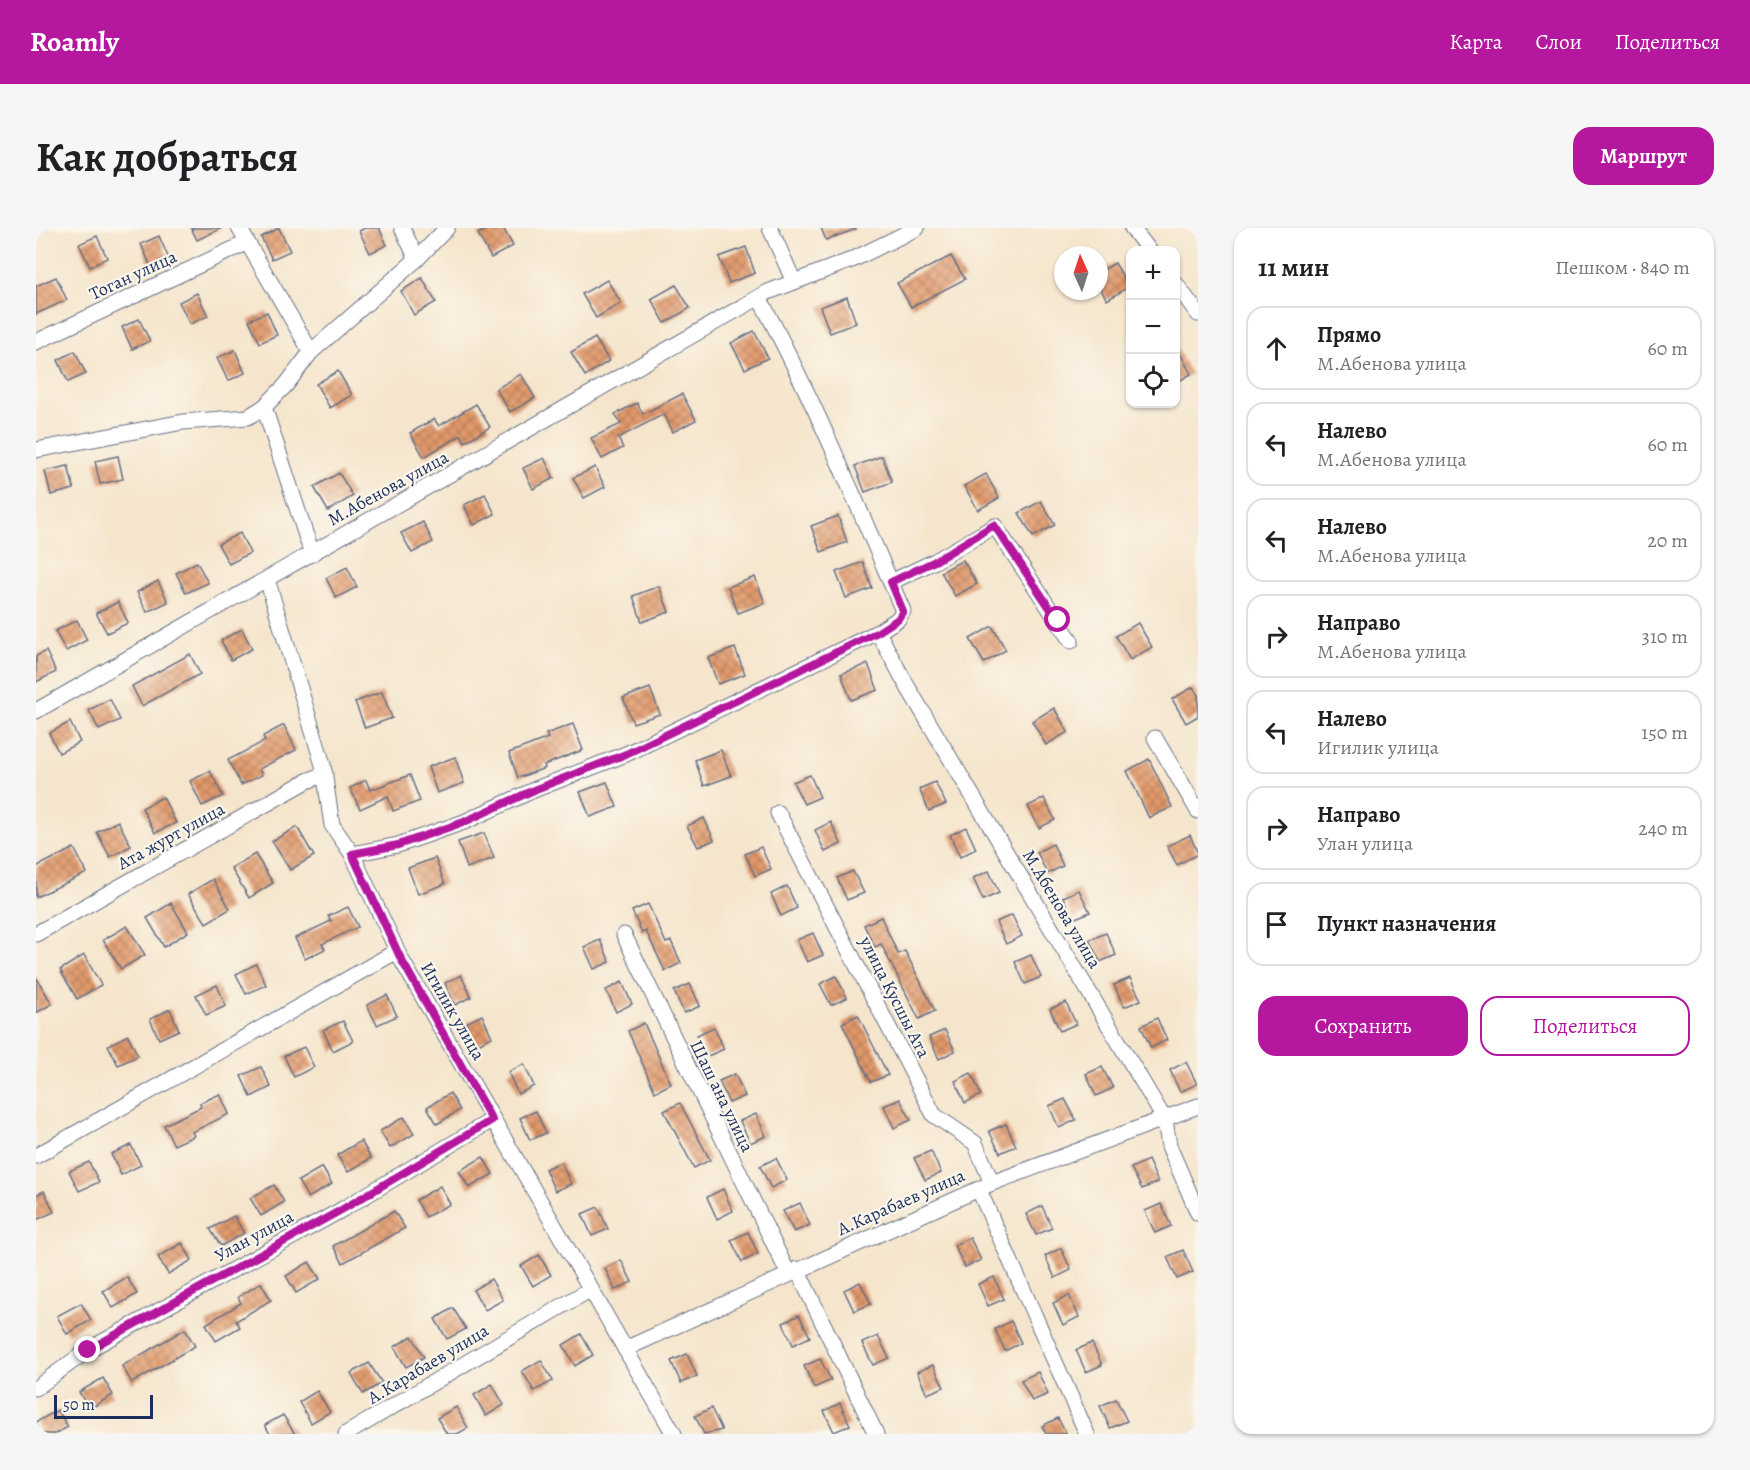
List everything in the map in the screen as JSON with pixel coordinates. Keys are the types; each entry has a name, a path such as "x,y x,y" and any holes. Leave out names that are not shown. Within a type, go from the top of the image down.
{"street":[{"path":"239,228 311,352"},
{"path":"402,228 417,259"},
{"path":"36,450 183,422 248,417 264,407 286,385 311,352 417,259 447,228"},
{"path":"770,228 794,282"},
{"name":"М.Абенова улица","path":"36,711 760,299 768,292 854,259 917,228"},
{"path":"1132,228 1146,246"},
{"name":"Тоган улица","path":"36,342 246,243"},
{"path":"1180,290 1198,314"},
{"path":"352,854 398,845 464,822 536,789 626,754 878,632 898,619 903,611 891,582 785,346 760,299"},
{"path":"264,407 312,554"},
{"path":"891,582 935,561 994,525 1071,641"},
{"name":"Игилик улица","path":"267,579 325,774 332,825 352,854 397,951 674,1434"},
{"name":"М.Абенова улица","path":"878,632 906,684 1165,1120 1169,1146 1198,1213"},
{"path":"1155,738 1198,811"},
{"name":"Ата журт улица","path":"36,934 307,781 325,774"},
{"name":"улица Кусшы Ата","path":"778,813 934,1115 975,1143 986,1186 1087,1434"},
{"name":"Шаш ана улица","path":"624,935 876,1434"},
{"path":"36,1156 397,951"},
{"name":"А.Карабаев улица","path":"625,1349 792,1271 986,1186 1198,1106"},
{"name":"Улан улица","path":"36,1388 88,1350 343,1209 492,1120"},
{"name":"А.Карабаев улица","path":"346,1434 591,1289"}],"building":[{"path":"191,228 222,228 197,240"},
{"path":"279,228 290,251 272,259 261,237"},
{"path":"365,228 379,228 387,245 370,253 359,231"},
{"path":"489,228 503,228 513,246 491,258 478,234"},
{"path":"821,228 856,228 856,229 826,240"},
{"path":"97,236 107,258 90,267 79,244"},
{"path":"159,236 169,259 151,267 141,244"},
{"path":"746,247 755,273 729,283 719,257"},
{"path":"951,256 965,279 911,307 897,283"},
{"path":"1115,263 1126,282 1126,289 1108,299 1108,267"},
{"path":"56,277 67,300 36,314 36,286"},
{"path":"422,278 436,302 414,315 401,291"},
{"path":"607,280 621,303 596,318 582,294"},
{"path":"676,285 690,308 665,323 651,299"},
{"path":"197,293 208,316 190,324 179,302"},
{"path":"847,297 856,323 830,333 820,307"},
{"path":"267,312 277,335 260,343 249,320"},
{"path":"139,319 150,341 132,349 122,327"},
{"path":"754,331 768,358 745,369 731,343"},
{"path":"595,338 609,361 585,376 571,352"},
{"path":"235,350 245,373 228,381 217,358"},
{"path":"75,351 86,374 68,382 58,360"},
{"path":"1180,353 1191,374 1180,381"},
{"path":"338,371 352,395 330,408 316,384"},
{"path":"521,374 535,398 510,412 496,389"},
{"path":"682,394 696,420 673,432 664,414 618,438 623,448 602,459 591,438 621,424 615,414 637,403 643,414"},
{"path":"476,404 490,427 465,442 461,435 424,457 410,433 434,419 439,426"},
{"path":"118,456 123,479 100,484 95,461"},
{"path":"882,456 892,482 865,492 855,466"},
{"path":"544,458 554,478 533,489 523,468"},
{"path":"68,466 74,489 51,495 45,471"},
{"path":"595,467 605,487 584,498 573,478"},
{"path":"339,473 353,496 328,511 314,487"},
{"path":"986,474 999,498 978,510 964,486"},
{"path":"485,494 495,514 474,525 464,505"},
{"path":"1041,501 1055,525 1033,537 1019,513"},
{"path":"838,516 847,542 821,552 811,526"},
{"path":"423,522 433,542 412,553 401,533"},
{"path":"240,533 250,553 229,564 218,544"},
{"path":"963,560 977,584 955,596 941,572"},
{"path":"197,562 208,583 186,593 176,573"},
{"path":"863,562 872,588 846,598 836,572"},
{"path":"347,567 357,587 336,598 326,578"},
{"path":"755,577 765,603 738,613 728,587"},
{"path":"158,581 168,602 147,612 137,592"},
{"path":"659,586 669,612 642,622 633,596"},
{"path":"118,602 128,623 107,633 96,613"},
{"path":"77,620 87,640 66,651 55,631"},
{"path":"1138,623 1152,647 1130,660 1116,636"},
{"path":"992,626 1006,650 984,663 970,639"},
{"path":"242,629 252,649 231,660 221,640"},
{"path":"735,648 745,674 718,684 708,658"},
{"path":"46,651 56,672 36,682 36,656"},
{"path":"190,654 200,674 142,706 132,686"},
{"path":"868,664 878,690 851,700 841,674"},
{"path":"1193,687 1198,695 1198,716 1186,723 1172,699"},
{"path":"650,688 660,714 633,723 623,698"},
{"path":"382,692 392,718 365,728 355,702"},
{"path":"110,699 120,720 99,730 89,710"},
{"path":"1054,708 1068,732 1046,745 1032,721"},
{"path":"70,722 80,742 59,753 49,733"},
{"path":"573,724 583,750 518,778 509,753 548,738 546,734"},
{"path":"284,725 296,750 259,769 262,775 241,785 228,760 265,741 263,736"},
{"path":"721,750 731,776 704,786 695,760"},
{"path":"455,757 464,783 437,793 428,767"},
{"path":"1149,759 1172,807 1149,818 1127,771"},
{"path":"210,771 223,796 202,806 190,781"},
{"path":"410,775 420,801 393,811 388,796 360,809 350,788 366,780 370,790"},
{"path":"810,775 820,797 804,804 793,782"},
{"path":"607,782 617,807 590,817 580,792"},
{"path":"935,782 946,804 929,811 919,789"},
{"path":"163,797 176,823 155,833 142,808"},
{"path":"1044,798 1055,820 1039,828 1028,806"},
{"path":"704,818 714,840 698,847 687,826"},
{"path":"118,821 131,846 110,857 97,832"},
{"path":"831,822 841,844 825,852 815,830"},
{"path":"297,827 314,856 290,870 272,841"},
{"path":"966,827 976,849 960,857 950,835"},
{"path":"484,833 494,858 467,868 458,842"},
{"path":"1190,835 1198,854 1177,865 1167,846"},
{"path":"1053,844 1063,866 1047,874 1037,852"},
{"path":"761,847 771,869 755,876 745,854"},
{"path":"74,848 87,873 36,897 36,867"},
{"path":"255,854 273,883 249,898 231,868"},
{"path":"435,858 445,884 418,894 408,868"},
{"path":"853,871 864,893 847,900 837,878"},
{"path":"989,871 999,893 983,900 973,878"},
{"path":"213,879 230,909 206,923 188,894"},
{"path":"787,886 797,908 781,916 771,894"},
{"path":"1079,890 1090,912 1073,919 1063,897"},
{"path":"171,903 188,932 164,947 147,918"},
{"path":"648,904 666,943 671,941 681,963 665,971 646,931 642,933 632,911"},
{"path":"348,907 358,927 322,944 325,949 305,959 295,938 331,921 328,916"},
{"path":"1012,915 1022,936 1006,944 996,922"},
{"path":"881,917 898,954 905,951 935,1011 919,1019 881,944 875,947 864,925"},
{"path":"127,926 145,955 121,969 103,940"},
{"path":"813,933 823,955 807,962 797,940"},
{"path":"1106,933 1116,955 1100,962 1089,940"},
{"path":"600,940 610,962 594,969 584,947"},
{"path":"84,955 101,985 77,999 60,970"},
{"path":"1031,955 1041,977 1025,984 1015,962"},
{"path":"256,964 266,985 246,994 236,974"},
{"path":"461,975 471,997 455,1005 445,983"},
{"path":"836,976 847,998 831,1005 820,984"},
{"path":"36,977 52,1004 36,1013"},
{"path":"1130,978 1141,1000 1124,1007 1114,985"},
{"path":"622,982 632,1004 616,1012 606,990"},
{"path":"690,984 700,1006 684,1013 674,991"},
{"path":"217,985 226,1006 206,1015 196,995"},
{"path":"387,995 397,1016 377,1025 367,1005"},
{"path":"1066,1002 1076,1024 1060,1031 1050,1009"},
{"path":"170,1009 179,1030 159,1039 150,1019"},
{"path":"482,1015 492,1037 476,1045 466,1023"},
{"path":"858,1015 888,1075 871,1082 842,1023"},
{"path":"1157,1018 1167,1040 1151,1048 1141,1026"},
{"path":"343,1021 353,1041 333,1051 323,1030"},
{"path":"644,1023 671,1084 655,1092 628,1031"},
{"path":"714,1027 724,1049 708,1056 697,1035"},
{"path":"945,1030 955,1051 939,1059 929,1037"},
{"path":"128,1035 138,1056 118,1065 108,1045"},
{"path":"304,1047 314,1067 294,1077 284,1056"},
{"path":"1186,1062 1197,1084 1180,1092 1170,1070"},
{"path":"524,1064 534,1086 518,1094 508,1072"},
{"path":"261,1067 271,1087 251,1097 241,1076"},
{"path":"1102,1067 1113,1088 1096,1096 1086,1074"},
{"path":"971,1073 981,1095 965,1103 955,1081"},
{"path":"735,1074 745,1096 729,1103 719,1081"},
{"path":"450,1093 460,1110 437,1124 427,1107"},
{"path":"220,1094 229,1114 192,1132 194,1136 174,1145 164,1125 201,1107 200,1103"},
{"path":"900,1099 911,1120 894,1128 884,1106"},
{"path":"1065,1099 1076,1120 1059,1128 1049,1106"},
{"path":"680,1103 710,1160 694,1168 664,1111"},
{"path":"536,1111 546,1133 530,1140 520,1118"},
{"path":"756,1114 766,1136 750,1143 740,1121"},
{"path":"404,1117 414,1134 390,1148 380,1131"},
{"path":"1006,1124 1016,1146 1000,1153 989,1131"},
{"path":"361,1141 371,1158 348,1172 337,1155"},
{"path":"131,1145 141,1165 121,1175 111,1154"},
{"path":"931,1151 941,1173 925,1180 914,1158"},
{"path":"483,1157 493,1174 469,1188 459,1171"},
{"path":"776,1158 787,1180 771,1188 760,1166"},
{"path":"1148,1160 1158,1182 1142,1189 1131,1168"},
{"path":"89,1162 99,1182 79,1191 69,1171"},
{"path":"561,1162 571,1184 555,1191 545,1169"},
{"path":"322,1167 332,1184 308,1198 298,1181"},
{"path":"274,1185 284,1202 261,1216 250,1198"},
{"path":"440,1186 450,1204 426,1217 416,1200"},
{"path":"723,1189 733,1211 717,1219 707,1197"},
{"path":"44,1191 54,1212 36,1220 36,1195"},
{"path":"800,1203 810,1225 794,1232 783,1211"},
{"path":"1161,1204 1171,1226 1155,1233 1145,1211"},
{"path":"1042,1206 1052,1228 1036,1235 1026,1214"},
{"path":"598,1207 608,1229 592,1236 582,1214"},
{"path":"394,1211 405,1228 343,1263 333,1246"},
{"path":"234,1216 244,1233 221,1246 210,1229"},
{"path":"748,1232 758,1254 742,1262 731,1240"},
{"path":"970,1238 981,1260 965,1267 954,1245"},
{"path":"182,1243 192,1260 168,1274 158,1257"},
{"path":"1061,1248 1071,1270 1055,1278 1045,1256"},
{"path":"1183,1250 1193,1272 1177,1279 1167,1257"},
{"path":"539,1255 551,1275 533,1286 521,1266"},
{"path":"621,1260 632,1282 615,1290 605,1268"},
{"path":"309,1262 320,1279 296,1293 286,1276"},
{"path":"127,1277 137,1294 113,1308 103,1291"},
{"path":"994,1277 1004,1299 988,1306 978,1284"},
{"path":"491,1279 503,1300 485,1310 473,1290"},
{"path":"860,1282 871,1304 854,1311 844,1290"},
{"path":"261,1283 271,1300 236,1321 240,1327 216,1341 206,1324 241,1303 238,1297"},
{"path":"1069,1295 1079,1317 1063,1325 1053,1303"},
{"path":"81,1303 91,1320 67,1334 57,1316"},
{"path":"453,1308 466,1329 447,1339 435,1319"},
{"path":"799,1315 810,1337 793,1345 783,1323"},
{"path":"1011,1321 1021,1343 1005,1351 995,1329"},
{"path":"185,1329 195,1346 132,1383 122,1366"},
{"path":"581,1334 593,1355 575,1366 563,1345"},
{"path":"412,1336 424,1357 406,1367 394,1347"},
{"path":"878,1336 889,1358 873,1365 862,1343"},
{"path":"1092,1343 1102,1365 1086,1372 1076,1350"},
{"path":"687,1354 697,1376 681,1383 671,1361"},
{"path":"820,1359 831,1380 814,1388 804,1366"},
{"path":"541,1360 553,1381 534,1391 522,1371"},
{"path":"369,1363 382,1383 363,1394 351,1373"},
{"path":"933,1365 944,1387 927,1394 917,1372"},
{"path":"1038,1372 1048,1394 1032,1401 1021,1380"},
{"path":"103,1378 113,1395 89,1409 79,1392"},
{"path":"492,1384 504,1405 486,1416 474,1395"},
{"path":"317,1391 330,1412 311,1423 299,1402"},
{"path":"1116,1399 1127,1421 1110,1428 1100,1406"},
{"path":"840,1403 850,1425 834,1432 824,1411"},
{"path":"456,1407 468,1428 457,1434 447,1434 437,1418"},
{"path":"711,1408 722,1430 704,1434 695,1416"},
{"path":"58,1410 68,1427 55,1434 40,1434 36,1422"},
{"path":"283,1415 295,1434 270,1434 265,1425"},
{"path":"1058,1418 1066,1434 1046,1434 1042,1426"}],"route":[{"path":"88,1350 343,1209 492,1120 401,959 352,854 398,845 464,822 536,789 626,754 739,701 832,652 878,632 898,619 903,611 891,582 935,561 994,525 1058,620"}]}
